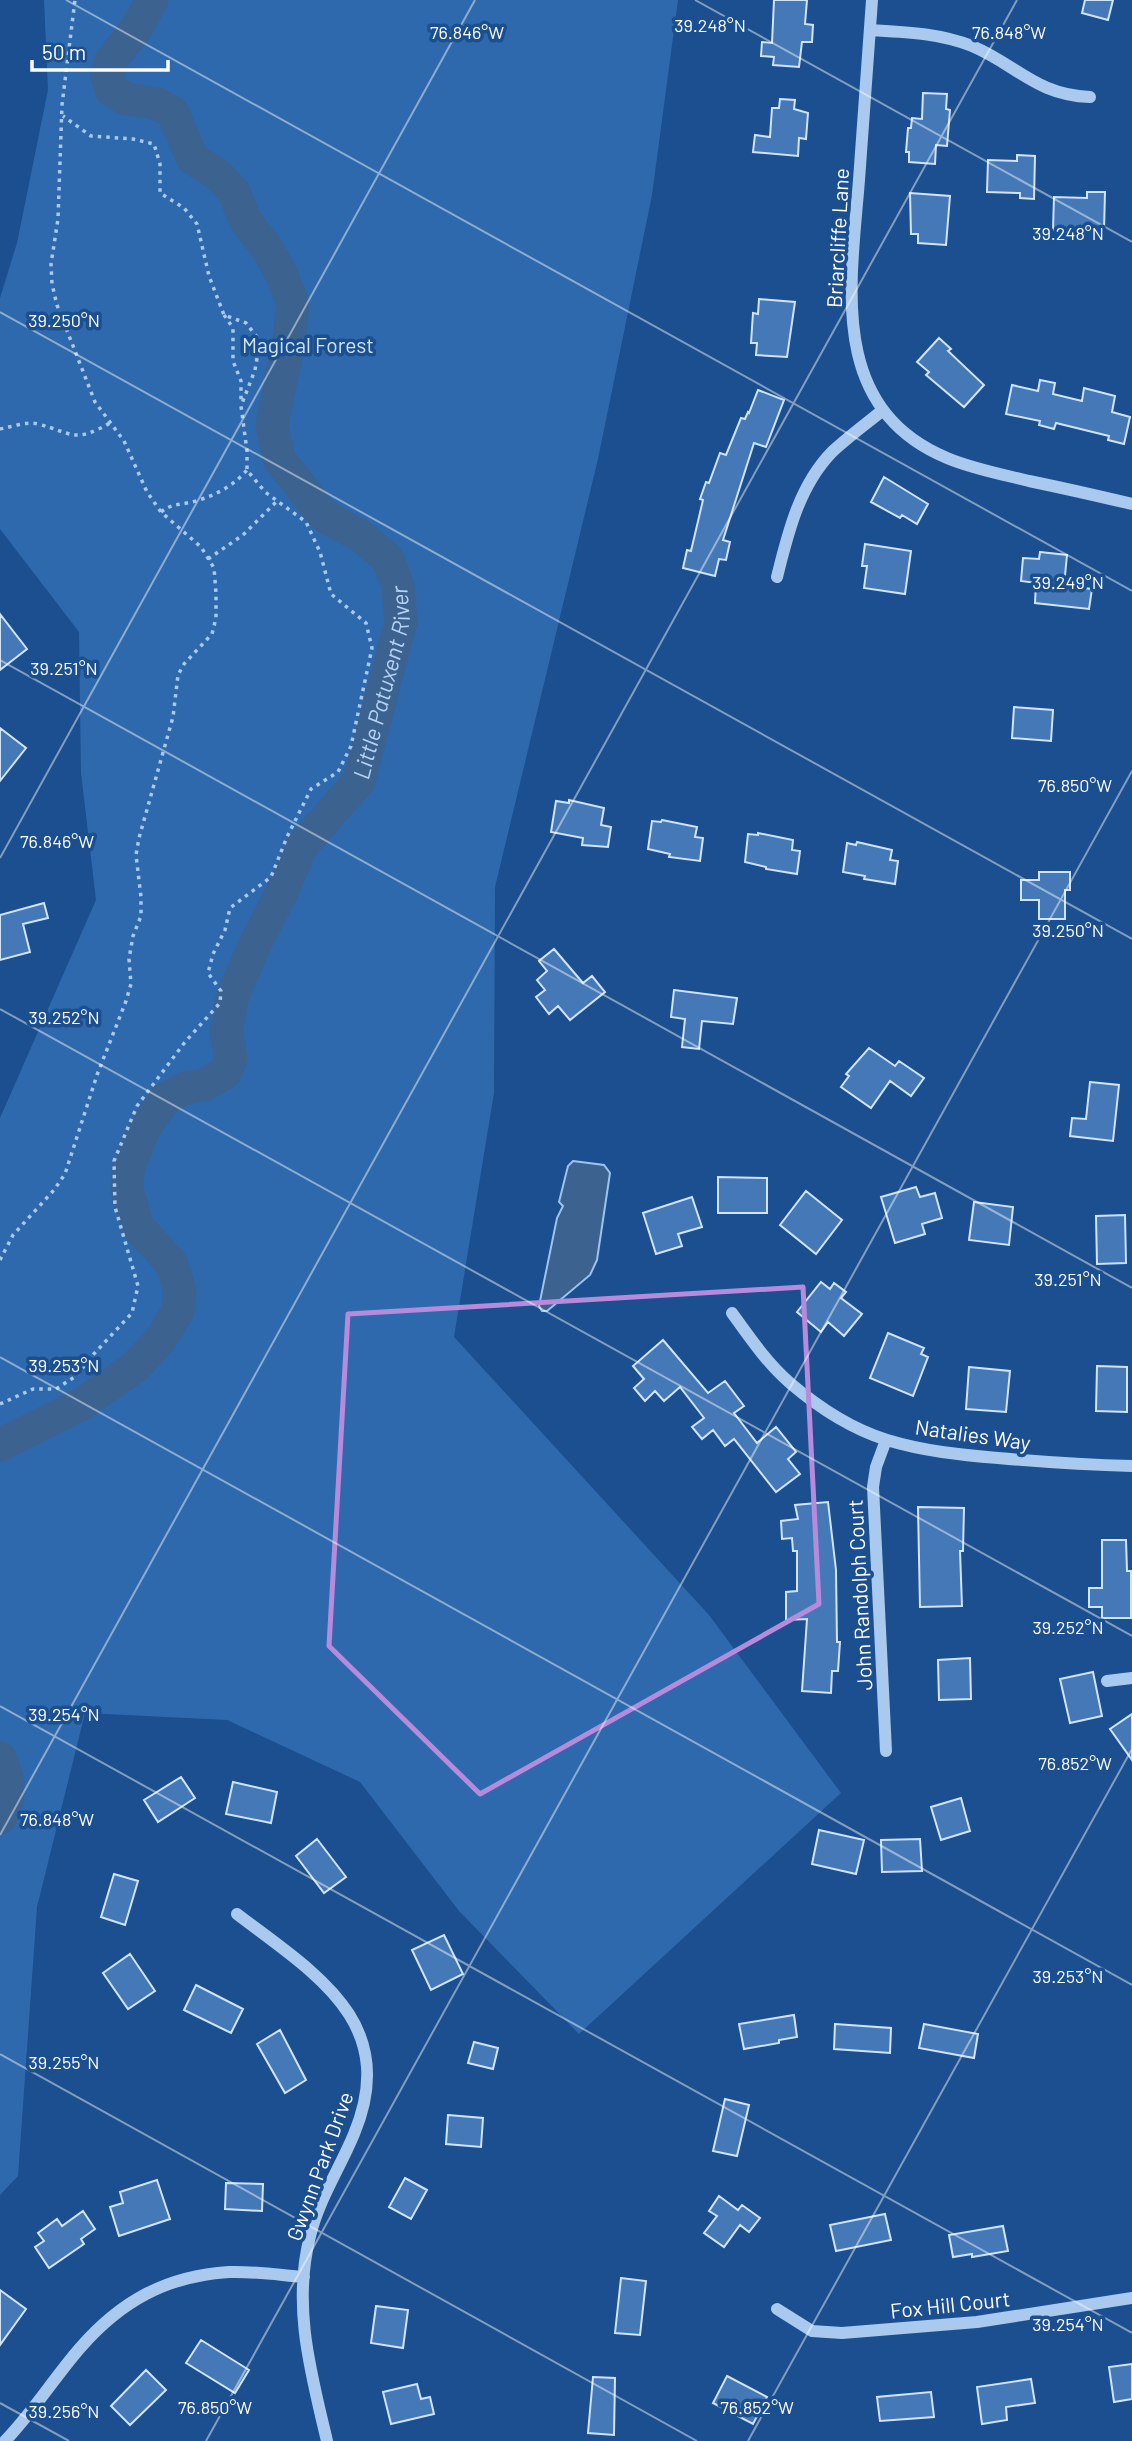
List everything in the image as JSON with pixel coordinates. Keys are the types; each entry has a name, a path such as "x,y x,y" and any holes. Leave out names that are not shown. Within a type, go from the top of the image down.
{"street":[{"name":"Briarcliffe Lane","path":"872,0 850,296 858,358 868,384 883,410 909,436 945,458 980,470 1132,503"},
{"path":"870,30 942,37 972,47 1049,90 1069,96 1090,97"},
{"path":"777,577 790,527 815,474 832,453 883,410"},
{"name":"Natalies Way","path":"732,1314 763,1356 789,1382 816,1404 852,1425 886,1440 943,1453 1085,1465 1132,1466"},
{"name":"John Randolph Court","path":"886,1440 876,1467 873,1487 886,1751"},
{"path":"1107,1681 1132,1678"},
{"name":"Gwynn Park Drive","path":"237,1914 316,1975 342,2002 366,2050 369,2077 365,2103 354,2134 325,2193 310,2236 304,2277 302,2325 327,2441"},
{"path":"5,2441 81,2347 108,2321 163,2284 196,2276 231,2272 304,2277"},
{"name":"Fox Hill Court","path":"777,2309 812,2330 842,2333 978,2322 1132,2298"}],"path":[{"path":"0,1260 13,1234 54,1190 65,1174 97,1075 127,1001 131,984 129,959 133,936 141,916 136,855 139,838 173,717 178,675 184,664 212,634 216,618 214,568 201,547 161,512 147,492 124,441 95,402 57,305 52,284 51,264 58,219 62,105 75,0"},
{"path":"0,1404 33,1389 56,1389 76,1376 132,1312 138,1286 115,1207 114,1161 136,1106 185,1042 220,1003 221,991 208,973 225,930 230,908 271,877 311,789 338,772 351,746 372,648 366,623 331,594 320,552 306,522 265,492 247,470 241,406 242,381 233,361 233,328 224,315 209,276 197,223 184,208 160,193 160,164 154,144 133,139 90,136 63,116"},
{"path":"224,315 246,323 260,341 255,370 241,406"},
{"path":"0,429 36,423 67,435 94,432 110,423"},
{"path":"161,512 172,504 188,503 236,483 247,470"},
{"path":"208,559 243,535 277,501"}],"highlighted area":[{"path":"803,1287 819,1604 480,1794 329,1646 348,1314"}],"green space":[{"name":"Magical Forest","path":"44,0 678,0 652,195 598,459 495,887 494,1093 454,1337 709,1615 841,1793 579,2034 459,1911 360,1782 227,1720 85,1713 37,1907 18,2176 0,2195 0,1118 96,900 81,773 79,632 0,529 0,298 17,243 48,90"}],"shaded area":[{"path":"573,1161 604,1165 610,1173 597,1260 590,1275 547,1311 542,1311 539,1306 557,1218 563,1206 559,1202 568,1166"}],"building":[{"path":"774,0 807,0 805,24 813,25 812,42 802,42 799,67 773,65 774,57 761,56 762,42 772,43"},
{"path":"1085,0 1113,0 1108,20 1082,13"},
{"path":"923,93 947,94 946,109 950,110 947,146 936,145 935,164 909,162 909,152 906,152 908,128 911,128 912,118 922,119"},
{"path":"780,99 795,100 794,109 808,113 806,139 799,138 798,156 753,152 755,135 770,137 772,108 779,108"},
{"path":"1017,155 1035,156 1034,199 1020,198 1020,193 987,192 988,160 1017,161"},
{"path":"1087,192 1105,192 1104,231 1078,230 1078,237 1061,237 1061,230 1053,230 1054,197 1087,198"},
{"path":"910,193 950,196 946,245 918,243 918,234 911,234"},
{"path":"759,299 795,302 787,357 756,355 757,343 751,343 753,313 758,314"},
{"path":"939,338 951,349 948,351 984,385 964,407 926,375 929,372 917,362"},
{"path":"1040,380 1055,383 1053,394 1082,401 1084,388 1115,396 1112,412 1130,417 1124,444 1108,440 1109,436 1056,423 1054,429 1039,425 1040,421 1006,414 1012,385 1038,391"},
{"path":"758,390 784,400 766,447 754,443 723,540 730,542 726,560 719,559 715,576 683,568 687,550 691,551 703,500 700,499 706,482 709,483 720,453 726,455 741,418 745,419 749,413"},
{"path":"884,477 928,504 917,524 871,502"},
{"path":"865,544 911,551 905,594 864,588 867,566 862,566"},
{"path":"1040,552 1067,555 1064,586 1092,589 1089,609 1035,603 1036,583 1021,581 1023,558 1039,559"},
{"path":"0,614 27,649 0,670"},
{"path":"1014,707 1053,710 1051,741 1012,738"},
{"path":"0,728 26,748 0,781"},
{"path":"569,800 604,808 601,825 611,827 608,847 582,845 583,838 551,832 556,801 569,803"},
{"path":"662,820 697,827 695,837 703,838 700,861 669,857 670,854 648,849 652,821"},
{"path":"758,833 793,840 792,850 800,851 797,874 745,862 748,834"},
{"path":"857,842 892,850 890,860 898,861 895,884 843,872 847,843 856,845"},
{"path":"1039,872 1070,872 1070,890 1065,890 1065,919 1039,919 1039,900 1021,900 1021,880 1039,880"},
{"path":"44,903 48,918 23,924 30,952 0,960 0,915"},
{"path":"554,949 583,983 592,976 605,992 570,1020 558,1006 549,1014 536,997 545,990 537,980 547,971 539,961"},
{"path":"674,990 737,998 733,1024 702,1021 699,1049 682,1047 685,1019 671,1017"},
{"path":"869,1048 895,1066 899,1061 924,1078 911,1096 890,1081 871,1108 841,1087 849,1076 846,1074"},
{"path":"1090,1082 1119,1085 1113,1141 1070,1136 1072,1118 1086,1119"},
{"path":"718,1177 767,1178 767,1213 718,1213"},
{"path":"916,1187 920,1197 935,1193 942,1218 922,1224 925,1234 895,1243 881,1197"},
{"path":"806,1191 842,1220 816,1254 780,1225"},
{"path":"692,1197 702,1227 678,1234 682,1246 656,1254 643,1213"},
{"path":"974,1202 1013,1207 1009,1245 969,1240"},
{"path":"1125,1215 1126,1263 1097,1264 1096,1216"},
{"path":"821,1282 830,1289 834,1283 846,1292 841,1298 862,1314 844,1336 828,1322 821,1332 797,1312"},
{"path":"888,1333 924,1348 921,1354 928,1357 913,1396 870,1378"},
{"path":"663,1340 708,1393 725,1381 744,1406 734,1413 757,1443 776,1427 796,1452 788,1459 800,1474 776,1492 734,1439 725,1446 713,1430 702,1439 692,1427 704,1418 680,1387 664,1401 655,1391 645,1401 634,1388 644,1379 633,1366"},
{"path":"1097,1366 1127,1367 1127,1412 1096,1411"},
{"path":"969,1367 1010,1371 1006,1412 966,1409"},
{"path":"828,1502 836,1570 837,1642 840,1642 838,1671 832,1671 831,1693 802,1691 807,1619 786,1620 786,1592 797,1591 797,1551 793,1551 792,1538 782,1539 781,1521 798,1519 795,1505"},
{"path":"918,1507 964,1508 963,1551 960,1551 962,1606 920,1607"},
{"path":"1102,1540 1126,1540 1127,1571 1131,1571 1131,1618 1102,1618 1102,1607 1089,1607 1089,1588 1102,1588"},
{"path":"970,1658 971,1699 939,1700 938,1660"},
{"path":"1093,1672 1102,1716 1070,1723 1060,1679"},
{"path":"1132,1714 1132,1760 1110,1729"},
{"path":"181,1777 195,1798 158,1822 144,1800"},
{"path":"233,1782 277,1792 271,1823 226,1814"},
{"path":"961,1798 970,1831 941,1840 931,1807"},
{"path":"819,1830 864,1840 856,1874 812,1864"},
{"path":"317,1839 346,1877 324,1893 296,1856"},
{"path":"920,1839 922,1871 882,1872 881,1840"},
{"path":"114,1874 138,1881 125,1925 101,1917"},
{"path":"444,1935 463,1974 431,1990 412,1950"},
{"path":"130,1954 155,1991 128,2009 103,1973"},
{"path":"196,1985 243,2009 231,2033 184,2010"},
{"path":"794,2015 797,2037 744,2049 739,2024"},
{"path":"835,2024 891,2028 890,2053 834,2049"},
{"path":"924,2024 978,2034 974,2058 919,2048"},
{"path":"280,2030 306,2080 285,2093 257,2044"},
{"path":"474,2042 498,2048 493,2069 468,2063"},
{"path":"725,2099 749,2105 737,2156 713,2151"},
{"path":"448,2115 483,2118 481,2147 446,2144"},
{"path":"405,2178 427,2190 411,2219 389,2207"},
{"path":"157,2180 170,2219 119,2236 110,2207 123,2203 120,2192"},
{"path":"226,2183 263,2184 262,2211 225,2209"},
{"path":"719,2196 738,2210 742,2205 760,2218 749,2232 740,2225 724,2247 704,2233 717,2216 709,2211"},
{"path":"83,2211 95,2229 81,2239 84,2244 49,2268 35,2247 44,2241 38,2233 57,2219 62,2226"},
{"path":"885,2214 891,2240 836,2251 830,2225"},
{"path":"1003,2226 1008,2251 953,2257 949,2235"},
{"path":"621,2278 646,2281 640,2335 615,2333"},
{"path":"0,2290 26,2309 0,2345"},
{"path":"376,2306 408,2310 403,2348 371,2343"},
{"path":"201,2340 249,2370 235,2393 186,2363"},
{"path":"1132,2364 1132,2399 1114,2402 1109,2367"},
{"path":"146,2370 166,2390 130,2425 111,2406"},
{"path":"727,2376 767,2397 753,2424 713,2403"},
{"path":"593,2377 615,2378 614,2435 588,2433"},
{"path":"1031,2379 1035,2403 1006,2407 1007,2420 982,2424 977,2387"},
{"path":"417,2384 421,2399 430,2397 434,2414 391,2424 383,2392"},
{"path":"931,2392 934,2417 880,2421 877,2397"}],"waterway":[{"name":"Little Patuxent River","path":"0,1445 82,1404 135,1367 160,1340 178,1311 180,1290 171,1263 138,1227 127,1190 128,1169 143,1131 164,1100 185,1088 204,1085 225,1073 231,1059 226,1032 232,998 301,847 359,781 401,621 398,586 388,559 362,537 324,516 279,459 272,425 289,341 293,304 282,275 266,247 245,220 234,192 218,175 192,158 173,113 156,103 126,99 111,90 107,76 110,62 136,29 152,0"},
{"name":"Little Patuxent River","path":"0,1758 8,1788 0,1818"}]}
